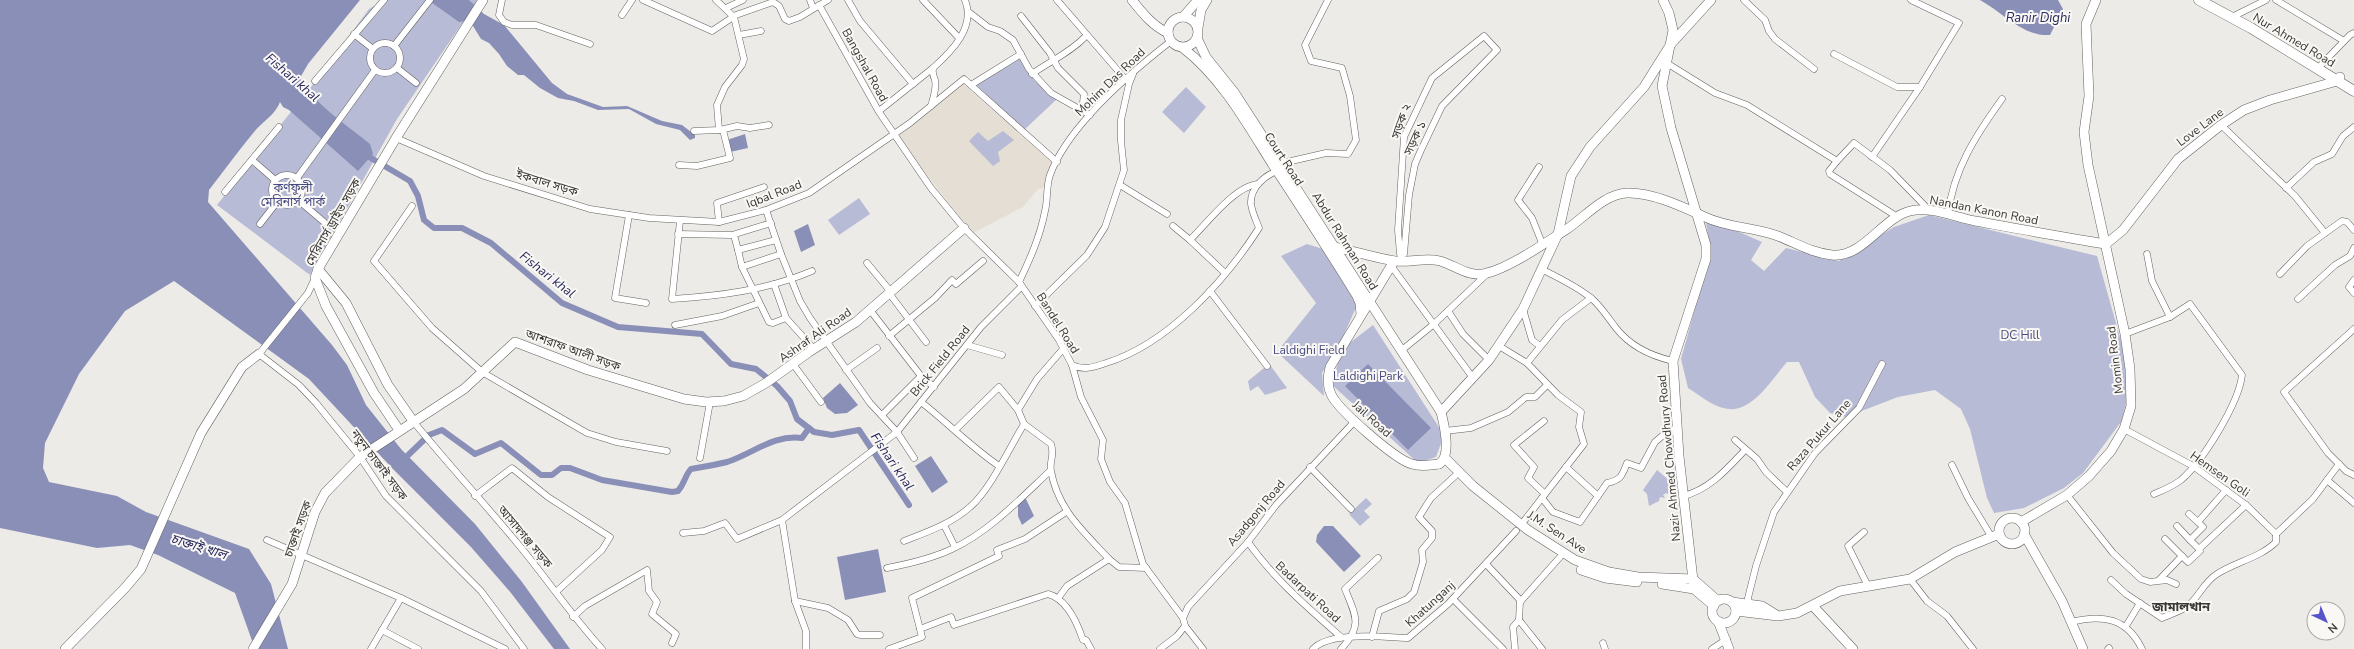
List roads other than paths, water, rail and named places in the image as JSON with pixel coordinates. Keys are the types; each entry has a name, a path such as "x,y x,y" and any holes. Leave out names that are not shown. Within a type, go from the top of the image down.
{"main road":[{"path":"396,138 483,0"},
{"path":"1132,0 1148,19 1183,48 1194,43 1198,33 1201,10 1207,0"},
{"path":"1170,37 1171,24 1183,18 1198,0"},
{"path":"1663,0 1672,21 1671,44"},
{"path":"1441,412 1488,360 1523,309 1543,270 1558,234 1571,176 1590,147 1644,87 1671,44 1711,0"},
{"name":"Momin Road","path":"2021,522 2066,495 2096,468 2111,451 2124,429 2131,406 2132,389 2125,334 2088,165 2084,132 2089,96 2086,24 2096,0"},
{"name":"Nur Ahmed Road","path":"2200,0 2339,79 2354,91"},
{"path":"2209,0 2236,14 2321,65 2339,79 2354,85"},
{"path":"1183,18 1191,20 1198,33"},
{"name":"Abdur Rahman Road","path":"1198,33 1206,57 1234,92 1441,412 1445,431 1442,461"},
{"name":"Nazir Ahmed Chowdhury Road","path":"1671,44 1665,62 1662,86 1671,128 1706,245 1706,259 1673,361 1683,496 1693,584"},
{"name":"Court Road","path":"1183,48 1223,89 1326,245 1357,296 1361,315"},
{"name":"Love Lane","path":"2106,244 2124,230 2178,158 2221,125 2244,110 2270,100 2339,79"},
{"name":"মেরিনার্স ড্রাইভ সড়ক","path":"315,278 318,269 396,138"},
{"name":"Nandan Kanon Road","path":"1488,273 1558,234 1616,194 1643,195 1696,212 1726,225 1767,233 1810,250 1839,255 1857,248 1894,218 1910,211 1928,209 2106,244"},
{"name":"Ashraf Ali Road","path":"656,390 684,399 710,402 724,401 743,396 777,377 814,349 856,322 964,228"},
{"path":"1334,247 1397,261 1441,261 1474,275 1488,273"},
{"name":"Jail Road","path":"1397,261 1369,302 1330,367 1328,374 1331,395 1352,423 1405,462 1424,466 1442,461"},
{"path":"315,278 323,300 374,393 398,431 413,421 388,385 346,303 318,269"},
{"name":"আশরাফ আলী সড়ক","path":"413,421 464,389 516,342 588,370 656,390"},
{"path":"65,649 126,588 141,569 201,433 242,367 260,354"},
{"name":"চাক্তাই সড়ক","path":"253,649 290,588 315,512 325,493 363,454 398,431"},
{"name":"J.M. Sen Ave","path":"1442,461 1455,476 1495,511 1560,557 1582,570 1605,578 1687,586 1693,584"},
{"name":"J.M. Sen Ave","path":"1442,461 1528,530 1575,560 1609,572 1693,584"},
{"path":"1734,649 1721,622 1713,613 1716,603 1724,599 1734,606 1762,606 1778,616 1796,613 1813,606 1840,591 1910,580 1955,552 1995,535 2006,519 2013,518 2021,522 2023,537 2043,573 2080,649"},
{"path":"1995,535 2008,543 2015,543 2023,537"},
{"path":"2023,537 2041,560 2083,649"},
{"path":"1693,584 1716,603"},
{"path":"1721,622 1731,620 1734,606"},
{"path":"1813,606 1853,649"},
{"path":"1728,639 1729,649"}],"street":[{"path":"316,81 384,0"},
{"path":"394,46 430,0"},
{"path":"502,0 499,15 504,22 512,25 536,24 590,44"},
{"path":"622,15 632,0"},
{"path":"643,0 712,32 734,17 773,2 779,6 785,19 789,21 828,0"},
{"path":"679,165 697,166 730,158 721,130 717,104 725,87 742,65 744,58 734,17 716,0"},
{"path":"726,8 743,0"},
{"name":"Bangshal Road","path":"810,0 816,7 894,134"},
{"path":"848,0 860,21 912,84"},
{"path":"923,0 959,38"},
{"path":"966,0 970,13 988,27 1000,30 1013,40 1032,74 1050,92 1090,115"},
{"path":"1057,0 1086,36 1126,80"},
{"path":"1279,161 1287,162 1326,153 1348,154 1356,140 1350,96 1342,68 1311,61 1305,45 1328,0"},
{"path":"1744,0 1765,20 1768,31 1775,39 1814,69"},
{"path":"1872,158 1920,87 1959,23 1911,0"},
{"path":"2236,14 2266,0"},
{"path":"2276,0 2344,41"},
{"path":"879,111 933,68 952,50 970,13"},
{"path":"1021,16 1050,53 1058,68 1084,94 1082,111"},
{"path":"739,35 761,31"},
{"path":"2321,65 2344,41 2354,33"},
{"path":"354,34 373,49"},
{"path":"1032,74 1068,52 1086,36"},
{"name":"সড়ক ২","path":"1397,261 1404,137 1417,106 1432,78 1437,73 1484,36 1492,45"},
{"name":"Mohim Das Road","path":"1020,284 1034,251 1045,212 1050,176 1057,162 1090,115 1170,37"},
{"path":"384,43 394,46 400,55 397,68 386,74 375,70 370,61 373,49 384,43"},
{"name":"সড়ক ১","path":"1397,261 1404,254 1408,195 1415,164 1421,150 1442,106 1498,50 1492,45"},
{"path":"971,85 1020,54"},
{"path":"1834,54 1866,69 1891,85 1897,87 1920,87"},
{"path":"1665,62 1715,93 1747,105 1837,161"},
{"path":"397,68 416,83"},
{"path":"930,106 935,88 935,80 932,76 933,68"},
{"path":"297,178 375,70"},
{"path":"1035,306 1087,255 1105,227 1120,186 1124,170 1121,141 1121,120 1129,84 1135,71"},
{"path":"894,134 964,79 1057,162"},
{"path":"1948,214 1963,158 1974,137 2002,99"},
{"path":"694,132 721,130 738,126 750,128 769,125"},
{"path":"2221,125 2286,188 2325,233"},
{"path":"225,192 279,127"},
{"path":"2286,188 2314,162 2332,154 2343,136 2354,127"},
{"name":"Iqbal Road","path":"645,218 720,222 766,210 809,193 894,134"},
{"name":"Bandel Road","path":"894,134 931,188 964,228 1020,284 1063,349 1072,365 1081,397 1103,440 1101,459 1110,482 1125,503 1146,568 1183,618 1185,626 1202,649"},
{"name":"ইকবাল সড়ক","path":"396,138 484,176 590,209 645,218"},
{"path":"1894,218 1893,214 1830,174 1829,171 1854,144 1890,170 1928,209"},
{"path":"252,160 275,180"},
{"path":"1539,167 1518,200 1532,218 1542,243"},
{"path":"1072,365 1081,370 1122,358 1154,339 1187,313 1210,291 1244,252 1258,228 1251,202 1258,184 1266,176 1277,171"},
{"path":"286,175 297,178 302,188 298,200 287,206 277,202 272,192 275,180 286,175"},
{"path":"1190,240 1232,197 1252,185 1258,184"},
{"path":"1120,186 1167,214"},
{"path":"720,222 717,203 764,187"},
{"path":"298,200 324,222"},
{"path":"260,224 277,202"},
{"path":"412,206 374,261 432,328 482,372 588,433 616,442 667,451"},
{"path":"766,210 781,254 800,301 846,370 897,432 914,458"},
{"path":"628,215 615,298 646,303"},
{"path":"680,220 672,299 723,296 751,287 791,280 812,271"},
{"path":"2280,274 2307,246 2344,220 2354,230"},
{"path":"678,234 734,235 771,223"},
{"path":"1173,226 1225,273"},
{"path":"734,235 742,267 758,303 769,322 773,323 786,318"},
{"path":"738,250 776,240"},
{"path":"2298,299 2335,265 2350,256 2354,248"},
{"path":"742,267 781,254"},
{"path":"2147,254 2152,281 2170,317"},
{"path":"889,336 935,298 952,280 956,284 983,260"},
{"path":"1397,261 1434,324 1473,378"},
{"path":"867,263 926,342"},
{"path":"1543,270 1591,298 1601,307 1615,328 1630,343 1662,358 1673,361"},
{"path":"1402,350 1434,324 1488,273"},
{"path":"260,354 308,293 315,278"},
{"path":"2354,280 2349,287 2354,293"},
{"path":"774,284 786,318 814,349"},
{"name":"Brick Field Road","path":"683,533 704,531 725,523 737,539 782,520 897,432 966,345 1020,284"},
{"path":"1210,291 1267,366"},
{"path":"1527,363 1562,320 1591,298"},
{"path":"675,325 722,316 758,303"},
{"path":"2125,334 2170,317 2188,304 2191,305 2242,375 2235,402 2193,466 2181,480 2154,494"},
{"path":"1523,309 1532,340 1540,346"},
{"path":"870,310 921,376 934,387"},
{"path":"1448,311 1463,334 1488,360"},
{"path":"2354,329 2284,392 2318,440 2339,464 2354,475"},
{"path":"966,345 1002,355"},
{"path":"1499,346 1527,363 1547,385 1581,412 1578,427 1584,444 1524,521"},
{"path":"846,370 877,348"},
{"path":"1018,410 1037,379 1063,349"},
{"name":"নতুন চাক্তাই সড়ক","path":"260,354 299,385 363,454 386,496 481,591 524,649"},
{"path":"793,364 821,402"},
{"name":"Raza Pukur Lane","path":"1750,607 1748,598 1774,512 1815,453 1859,408 1882,364"},
{"path":"882,415 921,376"},
{"path":"1445,431 1472,428 1497,417 1508,412 1526,397 1535,397 1547,385"},
{"path":"887,568 910,564 955,547 992,522 1050,471 1054,456 1051,444 1024,424 1018,410 999,387 955,430"},
{"path":"700,458 710,402"},
{"path":"921,402 955,430 975,450 999,466"},
{"name":"আসাদগঞ্জ সড়ক","path":"413,421 557,591 573,616 602,649"},
{"path":"1544,421 1514,445 1534,467 1528,478 1544,496 1553,512 1580,522 1607,483 1614,482 1618,479 1628,462 1638,468 1643,467 1655,442 1668,431 1677,428"},
{"name":"Asadgonj Road","path":"1183,618 1188,607 1248,542 1276,504 1352,423"},
{"path":"904,541 944,524 971,507 999,466 1024,424"},
{"name":"Hemsen Goli","path":"2124,429 2193,466 2246,505 2276,534"},
{"path":"1735,440 1745,450 1758,458 1766,472 1787,492"},
{"path":"1683,496 1703,490 1725,472 1745,450"},
{"path":"2111,580 2162,618 2188,606 2196,594 2216,574 2246,559 2267,552 2276,542 2276,534 2313,499 2339,464"},
{"path":"1952,465 1968,498 1995,535"},
{"path":"1310,467 1351,509"},
{"path":"1566,467 1598,496"},
{"path":"475,496 512,468 548,497 610,537 602,550 557,591"},
{"path":"1050,471 1066,512 1109,559 1119,567 1146,568"},
{"path":"1372,637 1379,611 1407,598 1414,592 1423,562 1422,550 1432,538 1432,531 1419,517 1431,498 1455,476"},
{"path":"2327,480 2354,503"},
{"path":"2198,522 2226,490"},
{"path":"2066,495 2113,553 2141,579 2150,582 2167,580 2176,584"},
{"path":"2165,539 2188,562 2200,551 2199,549 2246,505"},
{"path":"889,649 922,637 912,598 999,556 996,550 1026,539 1066,512"},
{"path":"2189,514 2203,527 2190,540"},
{"path":"782,520 795,601 805,625 806,649"},
{"path":"944,524 955,547"},
{"path":"2176,526 2199,549"},
{"name":"Khatunganj","path":"1313,649 1319,642 1341,638 1408,638 1426,625 1453,599 1516,530"},
{"path":"1864,532 1848,546 1868,586"},
{"path":"267,540 301,553 402,598 505,649"},
{"name":"Badarpati Road","path":"1248,542 1265,566 1286,589 1341,638"},
{"path":"2159,580 2182,556"},
{"path":"1542,649 1519,620 1518,610 1521,601 1560,557"},
{"path":"1341,649 1352,637 1357,622 1356,615 1345,589 1378,558"},
{"path":"1059,597 1066,586 1109,559"},
{"path":"1486,564 1521,601"},
{"path":"573,616 585,606 647,570 649,591 657,602 652,614 676,634 672,643"},
{"path":"1910,580 1927,601 1946,616 1969,648"},
{"path":"920,629 951,617 954,625 1048,594 1059,597 1075,620 1083,640 1086,640 1091,649"},
{"path":"371,649 402,598"},
{"path":"1453,599 1503,649"},
{"path":"795,601 828,608 848,620 856,634 880,635"},
{"path":"2126,626 2140,603"},
{"path":"2071,622 2098,617 2126,626 2137,638 2142,649"},
{"path":"1515,649 1513,627 1519,620"},
{"path":"1160,649 1177,636 1185,626"},
{"path":"382,630 418,649"},
{"path":"1712,649 1728,639"}],"water":[{"name":"চাক্তাই খাল","path":"0,0 360,0 308,64 300,78 314,97 323,106 370,144 373,154 358,171 289,110 283,107 280,102 272,114 257,128 242,146 209,190 208,202 332,345 347,365 366,405 401,449 475,524 522,582 570,649 554,649 511,593 471,547 392,468 309,379 174,281 125,311 79,374 45,443 43,468 49,482 117,496 146,512 249,549 271,584 288,649 255,649 235,593 158,555 130,545 97,548 0,528"},
{"path":"428,0 469,0 484,14 504,25 552,83 567,94 603,107 627,106 662,121 682,125 695,135 695,138 690,140 680,130 656,124 629,109 598,110 574,101 558,98 540,88 524,75 518,75 507,66 489,43 481,39 473,26 466,21 459,22"},
{"name":"Ranir Dighi","path":"1980,0 2058,0 2063,9 2050,35 2040,35 2013,23"},
{"path":"745,134 748,148 730,152 727,140"},
{"path":"808,224 815,245 801,252 794,231"},
{"path":"1368,364 1431,428 1408,450 1345,386"},
{"path":"840,383 858,405 847,413 835,414 827,408 823,398"},
{"path":"931,456 948,482 932,493 915,466"},
{"path":"1025,497 1034,516 1022,525 1018,516 1018,504"},
{"path":"1324,526 1333,526 1361,556 1344,572 1316,542 1317,535"},
{"path":"878,549 886,592 845,600 837,557"}],"waterway":[{"name":"Fishari khal","path":"364,154 410,181 418,196 424,220 434,228 462,228 491,243 562,303 618,327 702,334 731,364 756,369 777,386 790,401 797,419 814,432 832,435 859,430 909,505"},
{"path":"401,462 429,435 442,430 475,454 501,443 541,475 552,475 561,468 570,468 602,480 672,492 678,491 691,469 727,462 782,439 802,438 809,428"}],"district":[{"name":"জামালখান","path":"2181,606"}],"park label":[{"name":"কর্ণফুলী মেরিনার্স পার্ক","path":"293,195"},
{"name":"DC Hill","path":"2020,335"},
{"name":"Laldighi Field","path":"1309,350"},
{"name":"Laldighi Park","path":"1368,376"}]}
